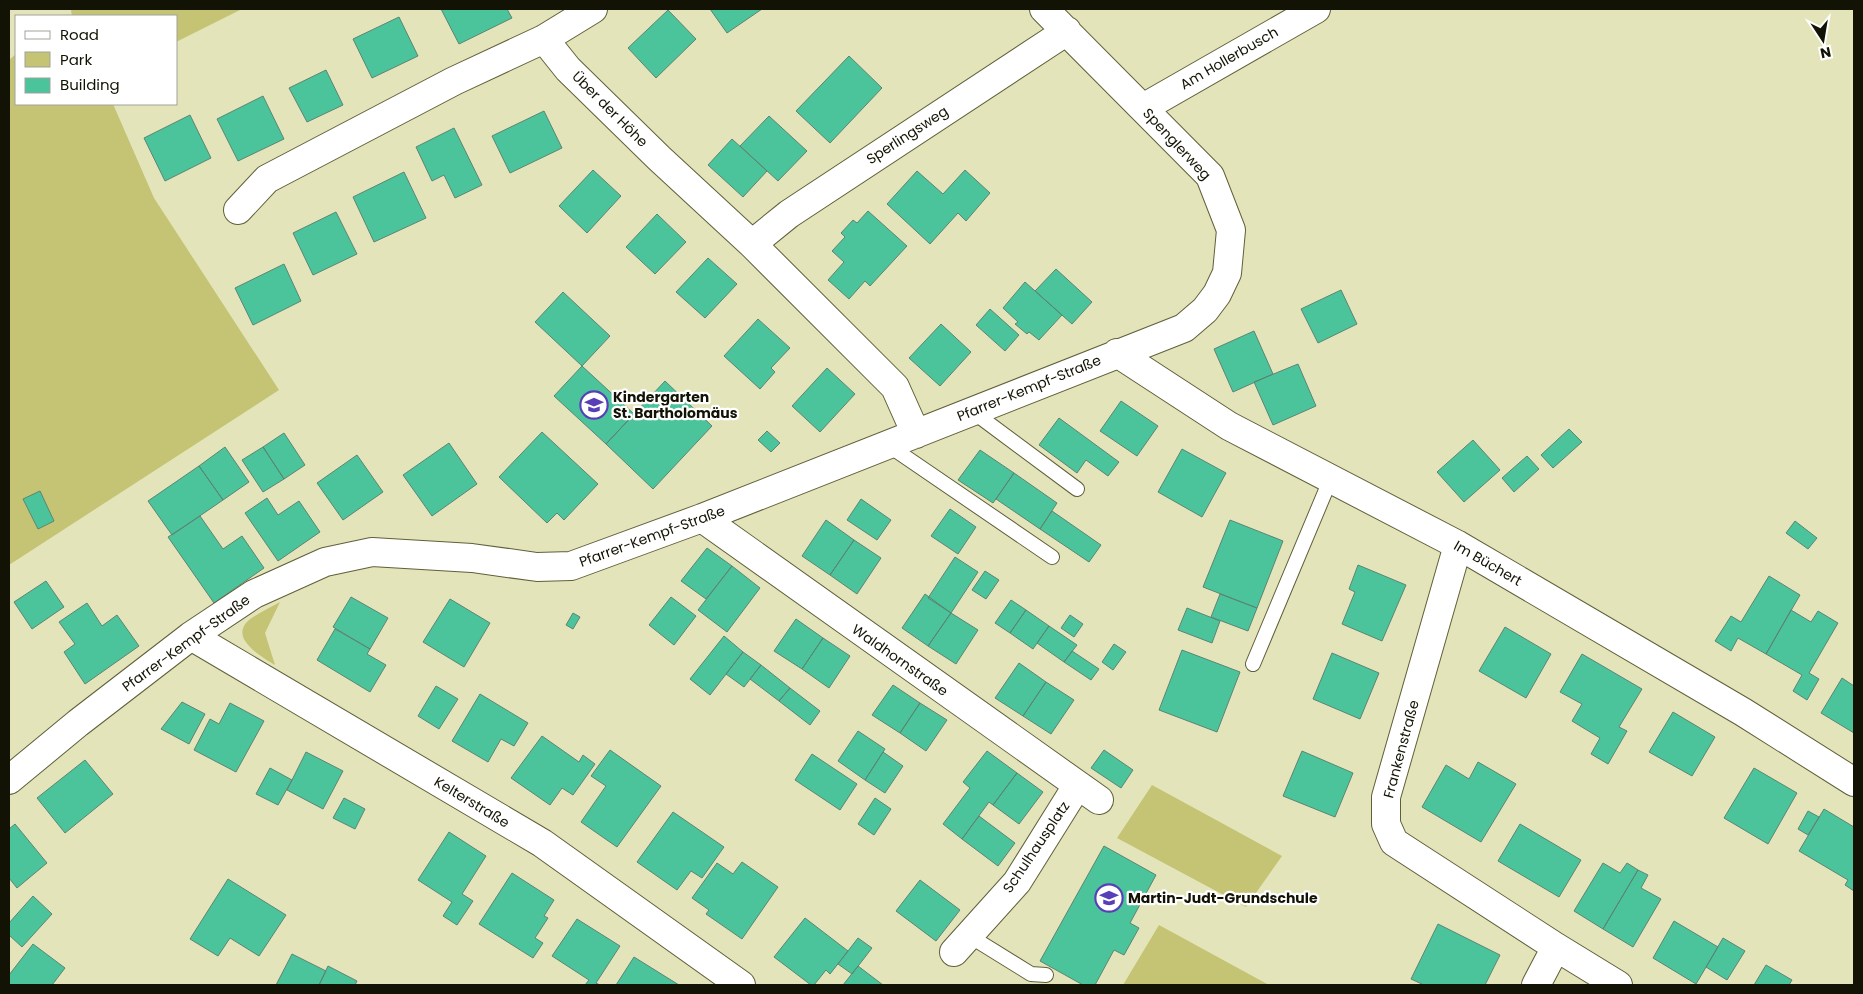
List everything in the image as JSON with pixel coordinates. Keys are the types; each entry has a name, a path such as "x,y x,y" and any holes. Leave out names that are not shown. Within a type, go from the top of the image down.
{"street":[{"path":"238,210 267,179 454,81 544,39 593,9"},
{"name":"Spenglerweg","path":"1044,9 1210,176 1231,230 1227,273 1205,310"},
{"name":"Am Hollerbusch","path":"1143,108 1316,9"},
{"name":"Sperlingsweg","path":"752,244 789,214 1067,31"},
{"name":"Über der Höhe","path":"544,39 575,76 659,158 752,244 895,387 916,434"},
{"name":"Pfarrer-Kempf-Straße","path":"9,780 78,723 191,636 254,594 325,562 372,552 472,558 537,567 571,566 702,518 1184,328 1205,310"},
{"name":"Im Büchert","path":"1117,353 1229,426 1458,545 1743,712 1854,782"},
{"name":"Waldhornstraße","path":"702,518 1088,793"},
{"name":"Frankenstraße","path":"1458,545 1386,797 1386,824 1394,842 1618,985"},
{"name":"Kelterstraße","path":"191,636 542,843 741,985"},
{"name":"Schulhausplatz","path":"961,944 1017,882 1088,793"},
{"path":"1536,985 1556,947"}],"lane":[{"path":"972,411 1076,489"},
{"path":"888,445 1052,557"},
{"path":"1253,664 1331,478"},
{"path":"961,944 1031,974 1046,975"}],"green space":[{"path":"242,9 178,41 178,15 72,15 71,10"},
{"path":"15,55 15,105 113,105 154,198 279,390 9,565 9,60"},
{"path":"280,602 265,633 275,665 249,646 242,634 249,620"},
{"path":"1152,785 1282,856 1246,907 1117,838"},
{"path":"1159,925 1269,985 1123,985"}],"building":[{"path":"441,9 507,9 512,18 459,44"},
{"path":"710,9 762,9 727,33"},
{"path":"668,10 696,39 656,78 628,48"},
{"path":"399,17 418,56 372,78 353,39"},
{"path":"849,56 882,88 830,143 796,111"},
{"path":"326,70 343,105 307,122 289,88"},
{"path":"263,96 284,139 238,161 217,119"},
{"path":"544,111 562,148 510,173 492,136"},
{"path":"190,115 211,158 165,181 144,138"},
{"path":"769,116 807,151 778,181 740,146"},
{"path":"454,128 482,185 455,198 444,175 432,181 416,147"},
{"path":"732,139 767,171 743,197 708,165"},
{"path":"593,170 621,196 587,233 559,206"},
{"path":"965,170 990,193 966,221 958,213 930,244 887,204 917,171 943,194"},
{"path":"404,172 426,218 374,242 353,197"},
{"path":"868,211 907,246 870,286 865,281 849,299 828,280 844,262 832,251 845,237 841,233 853,220 857,223"},
{"path":"336,212 357,254 313,275 293,233"},
{"path":"657,214 686,242 655,274 626,247"},
{"path":"708,258 737,284 705,318 676,292"},
{"path":"284,264 301,301 253,325 235,288"},
{"path":"1056,269 1092,302 1072,324 1035,291"},
{"path":"1025,282 1062,315 1039,340 1029,332 1027,334 1015,324 1018,322 1003,308"},
{"path":"1341,290 1357,324 1318,343 1301,309"},
{"path":"563,292 610,336 582,366 535,322"},
{"path":"990,309 1019,335 1005,351 976,325"},
{"path":"758,319 790,348 771,368 775,372 760,389 724,356"},
{"path":"941,324 971,352 940,386 909,358"},
{"path":"1254,331 1273,374 1233,392 1214,349"},
{"path":"1298,364 1316,406 1273,425 1254,382"},
{"name":"Kindergarten St. Bartholomäus","path":"582,366 634,414 606,444 554,396"},
{"path":"827,368 855,394 820,432 792,406"},
{"path":"665,381 712,426 653,489 606,444"},
{"path":"1121,401 1158,426 1137,456 1100,431"},
{"path":"1059,418 1119,462 1108,476 1086,460 1077,473 1039,445"},
{"path":"1569,429 1582,442 1553,468 1541,455"},
{"path":"767,431 780,443 771,452 758,440"},
{"path":"542,432 598,484 564,520 557,513 547,523 499,477"},
{"path":"284,433 305,465 284,479 263,447"},
{"path":"1473,440 1500,470 1464,502 1437,472"},
{"path":"449,443 477,484 432,516 403,475"},
{"path":"225,447 249,482 223,500 199,466"},
{"path":"263,447 284,479 263,492 242,460"},
{"path":"1182,449 1226,473 1202,517 1158,492"},
{"path":"980,450 1014,473 993,503 958,480"},
{"path":"357,455 383,492 343,520 317,483"},
{"path":"1527,456 1539,469 1514,492 1502,478"},
{"path":"199,466 223,500 172,535 148,501"},
{"path":"1014,473 1057,503 1040,529 996,499"},
{"path":"40,491 54,521 38,529 23,499"},
{"path":"267,498 278,515 299,501 320,532 278,561 245,513"},
{"path":"861,499 891,520 877,540 847,520"},
{"path":"950,509 976,527 958,554 931,536"},
{"path":"1052,511 1101,545 1089,562 1040,529"},
{"path":"200,516 223,549 242,536 264,568 214,603 168,537"},
{"path":"826,520 854,540 830,575 802,556"},
{"path":"1230,520 1283,541 1257,608 1203,587"},
{"path":"1795,521 1817,538 1808,549 1786,533"},
{"path":"854,540 881,558 857,594 830,575"},
{"path":"707,548 732,566 706,599 681,581"},
{"path":"955,557 978,572 951,613 928,598"},
{"path":"1358,565 1406,585 1382,641 1342,624 1355,592 1349,589"},
{"path":"732,566 760,588 727,632 698,610"},
{"path":"985,571 999,580 986,599 972,590"},
{"path":"1769,576 1800,595 1766,654 1738,638 1731,651 1715,641 1731,616 1741,622"},
{"path":"46,581 64,607 32,629 14,602"},
{"path":"925,594 951,613 928,646 902,628"},
{"path":"1220,594 1257,608 1248,631 1211,617"},
{"path":"351,597 388,618 370,649 333,627"},
{"path":"671,597 696,616 674,645 649,625"},
{"path":"450,599 490,623 464,667 423,642"},
{"path":"1011,600 1026,610 1010,633 995,623"},
{"path":"87,603 102,626 117,615 139,646 85,684 64,652 75,644 59,622"},
{"path":"1187,608 1220,621 1212,643 1178,630"},
{"path":"1026,610 1049,626 1033,649 1010,633"},
{"path":"1791,610 1811,622 1818,611 1838,623 1809,673 1819,679 1807,700 1793,691 1802,675 1766,654"},
{"path":"573,613 580,617 573,629 566,625"},
{"path":"951,613 978,630 956,664 928,646"},
{"path":"1070,615 1083,624 1074,637 1061,628"},
{"path":"796,619 823,638 802,669 774,651"},
{"path":"1049,626 1077,645 1064,662 1037,643"},
{"path":"1505,627 1551,654 1526,698 1479,671"},
{"path":"335,629 370,649 367,654 386,665 370,692 317,660"},
{"path":"724,636 743,652 710,695 690,679"},
{"path":"823,638 850,656 829,688 802,669"},
{"path":"1114,644 1126,652 1113,670 1102,662"},
{"path":"1182,650 1240,672 1217,732 1159,710"},
{"path":"1072,651 1099,669 1091,680 1064,662"},
{"path":"743,652 761,665 744,687 726,674"},
{"path":"1332,653 1379,673 1360,719 1313,699"},
{"path":"1582,654 1642,689 1619,727 1627,731 1608,764 1591,754 1600,738 1572,721 1582,704 1560,692"},
{"path":"1019,663 1046,682 1023,716 995,698"},
{"path":"761,665 790,688 779,701 750,679"},
{"path":"1842,678 1854,686 1854,733 1821,713"},
{"path":"1046,682 1074,700 1051,734 1023,716"},
{"path":"893,685 920,703 900,733 872,715"},
{"path":"436,686 458,699 439,729 418,716"},
{"path":"790,688 820,711 810,725 779,701"},
{"path":"480,694 528,723 514,746 501,739 488,762 452,741"},
{"path":"182,702 205,714 189,744 161,729"},
{"path":"230,703 264,721 236,772 194,750 210,719 219,724"},
{"path":"920,703 947,720 926,751 900,733"},
{"path":"1673,712 1715,737 1692,776 1649,752"},
{"path":"858,731 885,749 865,780 838,761"},
{"path":"542,736 579,762 583,755 595,764 573,795 562,788 550,805 511,778"},
{"path":"610,750 661,786 617,847 581,822 606,786 591,776"},
{"path":"1104,750 1133,770 1121,788 1091,768"},
{"path":"987,751 1017,773 993,805 989,802 962,839 943,824 970,788 963,782"},
{"path":"1302,751 1353,773 1335,817 1283,796"},
{"path":"306,752 343,771 323,809 287,790"},
{"path":"883,752 903,766 885,793 865,780"},
{"path":"812,754 857,784 840,810 795,780"},
{"path":"85,760 113,794 65,833 37,798"},
{"path":"1478,762 1516,784 1481,842 1422,807 1446,765 1469,779"},
{"path":"270,768 292,780 278,805 256,794"},
{"path":"1754,768 1797,793 1768,844 1724,818"},
{"path":"1017,773 1043,792 1019,824 993,805"},
{"path":"344,798 365,809 355,829 333,818"},
{"path":"875,798 891,809 874,835 858,824"},
{"path":"1824,809 1854,827 1854,891 1845,885 1848,880 1799,851"},
{"path":"1808,811 1819,817 1808,835 1798,829"},
{"path":"673,812 724,847 702,878 691,871 677,890 637,862"},
{"path":"979,816 1015,843 998,866 962,839"},
{"path":"15,824 47,863 17,888 9,878 9,829"},
{"path":"1520,824 1581,860 1559,897 1498,861"},
{"path":"449,832 486,856 462,894 473,901 457,925 443,916 452,902 418,880"},
{"name":"Martin-Judt-Grundschule","path":"1104,846 1156,875 1130,923 1139,928 1124,955 1114,950 1095,985 1083,985 1040,961"},
{"path":"742,862 778,887 742,939 706,914 709,910 692,898 717,863 733,874"},
{"path":"1603,863 1620,873 1627,863 1638,870 1603,929 1574,911"},
{"path":"1638,870 1648,875 1641,888 1661,899 1633,947 1603,929"},
{"path":"512,873 554,900 544,916 548,918 535,938 543,943 533,958 479,924"},
{"path":"228,879 286,915 259,956 230,938 218,956 190,939"},
{"path":"920,880 960,910 936,941 896,911"},
{"path":"33,896 52,914 22,947 9,935 9,923"},
{"path":"805,918 848,951 830,974 826,970 814,985 811,985 774,957"},
{"path":"577,919 620,946 596,983 600,985 585,985 589,980 552,956"},
{"path":"1674,921 1718,947 1696,984 1653,958"},
{"path":"1438,924 1500,955 1485,985 1424,985 1411,979"},
{"path":"858,938 872,948 852,974 838,964"},
{"path":"1723,938 1745,951 1727,980 1706,967"},
{"path":"33,944 65,968 52,985 9,985 9,975"},
{"path":"292,954 326,971 319,985 276,985"},
{"path":"634,957 679,985 616,985"},
{"path":"1766,965 1792,980 1789,985 1754,985"},
{"path":"328,966 357,981 355,985 319,985"},
{"path":"858,966 883,985 843,985"}],"place":[{"name":"Kindergarten St. Bartholomäus","path":"594,405"},
{"name":"Martin-Judt-Grundschule","path":"1109,898"}]}
